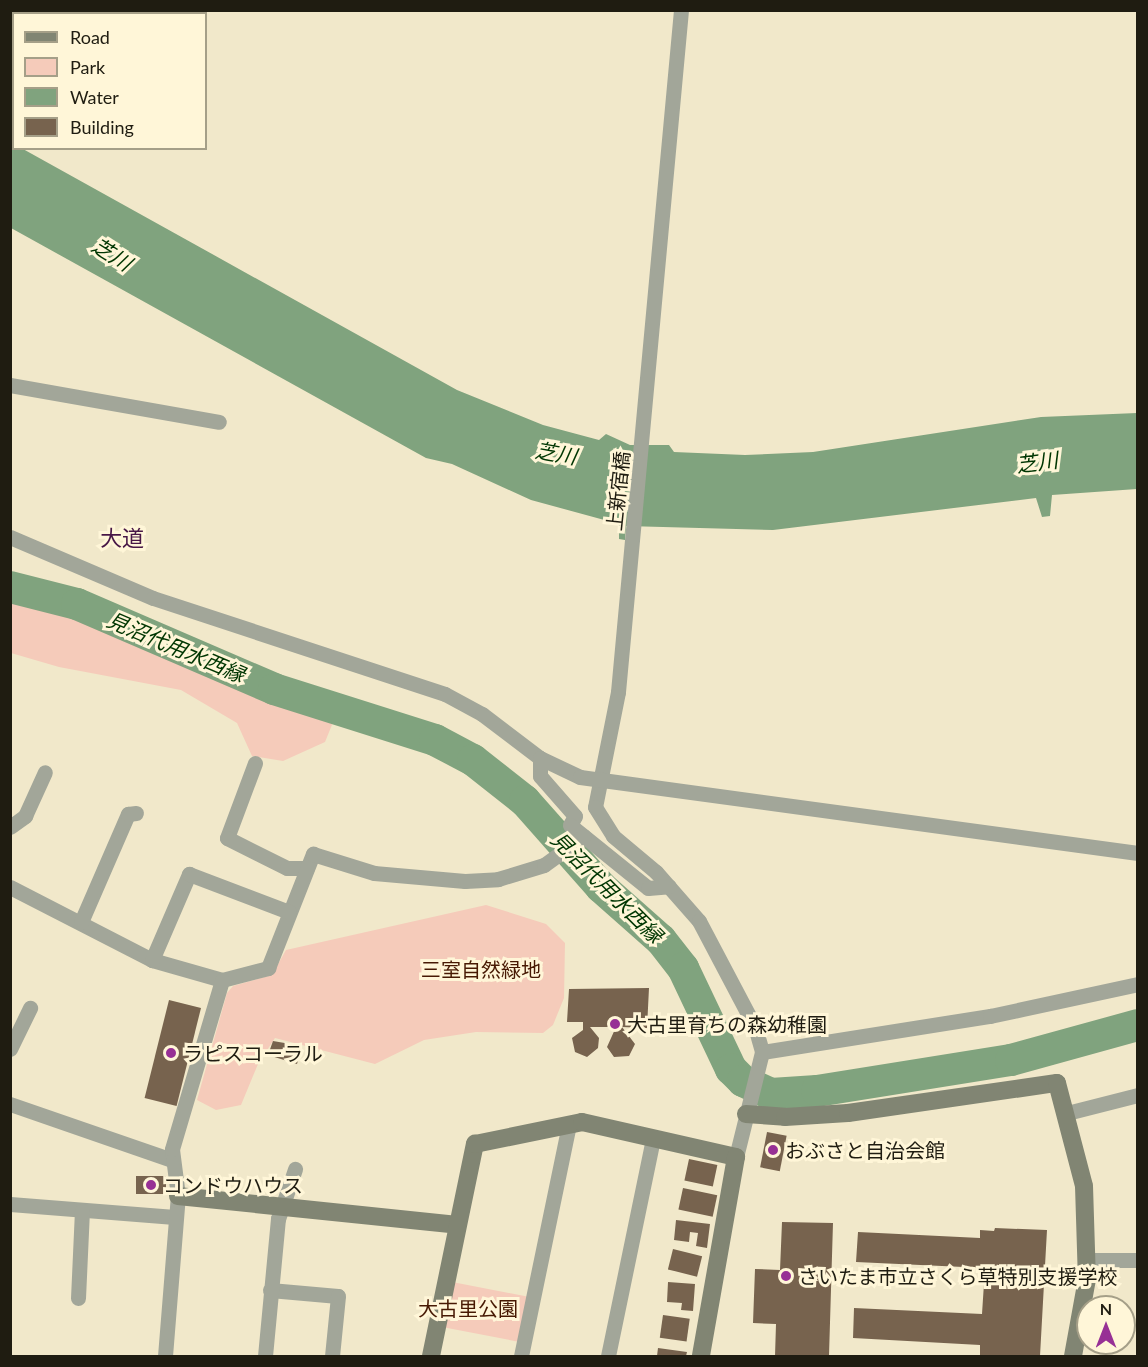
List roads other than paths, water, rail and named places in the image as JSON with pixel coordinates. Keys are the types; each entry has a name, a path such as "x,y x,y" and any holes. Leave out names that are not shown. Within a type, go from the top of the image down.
{"street":[{"name":"上新宿橋","path":"669,886 613,836 598,816 595,807 618,692 653,349 681,10"},
{"path":"10,385 219,422"},
{"path":"10,537 173,605 445,694 482,714 540,758 601,782 1137,853"},
{"path":"540,758 540,776 567,803 575,816 570,825 648,888 669,886 699,921 732,977 762,1052 736,1157 701,1356"},
{"path":"255,763 227,838 287,868 308,868"},
{"path":"10,827 25,816 45,772"},
{"path":"81,922 128,814 136,813"},
{"path":"10,886 152,960 222,980 268,968 313,854 374,873 438,882 498,879 556,860 584,836"},
{"path":"152,960 189,874 289,912"},
{"path":"165,1356 174,1217 178,1196 172,1160 222,980"},
{"path":"762,1052 990,1016 1137,984"},
{"path":"10,1049 30,1008"},
{"path":"747,1109 785,1117 848,1113 1055,1082 1067,1113 1084,1186 1085,1299 1073,1356"},
{"path":"1067,1113 1137,1095"},
{"path":"10,1104 172,1160"},
{"path":"431,1356 475,1144 569,1124 599,1122 653,1138 736,1157"},
{"path":"521,1356 569,1124"},
{"path":"608,1356 653,1138"},
{"path":"265,1356 270,1290 281,1207 295,1169"},
{"path":"178,1196 457,1225"},
{"path":"10,1204 174,1217"},
{"path":"78,1298 82,1211"},
{"path":"1085,1260 1137,1260"},
{"path":"270,1290 338,1296 332,1356"}],"water":[{"name":"芝川","path":"10,142 12,150 25,150 457,390 543,425 599,440 606,434 630,445 669,445 674,452 745,455 813,452 1041,417 1137,413 1137,489 1052,495 1050,516 1042,517 1036,498 773,530 626,526 625,540 619,539 619,524 531,500 452,464 426,458 11,228"}],"waterway":[{"name":"見沼代用水西縁","path":"10,587 77,604 274,689 435,740 473,760 525,801 601,887 661,940 683,968 731,1069 743,1081 771,1094 817,1091 1011,1060 1138,1025"}],"place":[{"name":"大古里育ちの森幼稚園","path":"615,1024"},
{"name":"ラピスコーラル","path":"171,1053"},
{"name":"おぶさと自治会館","path":"773,1150"},
{"name":"コンドウハウス","path":"151,1185"},
{"name":"さいたま市立さくら草特別支援学校","path":"786,1276"}],"district":[{"name":"大道","path":"122,538"}],"park label":[{"name":"三室自然緑地","path":"481,969"},
{"name":"大古里公園","path":"468,1308"}]}
